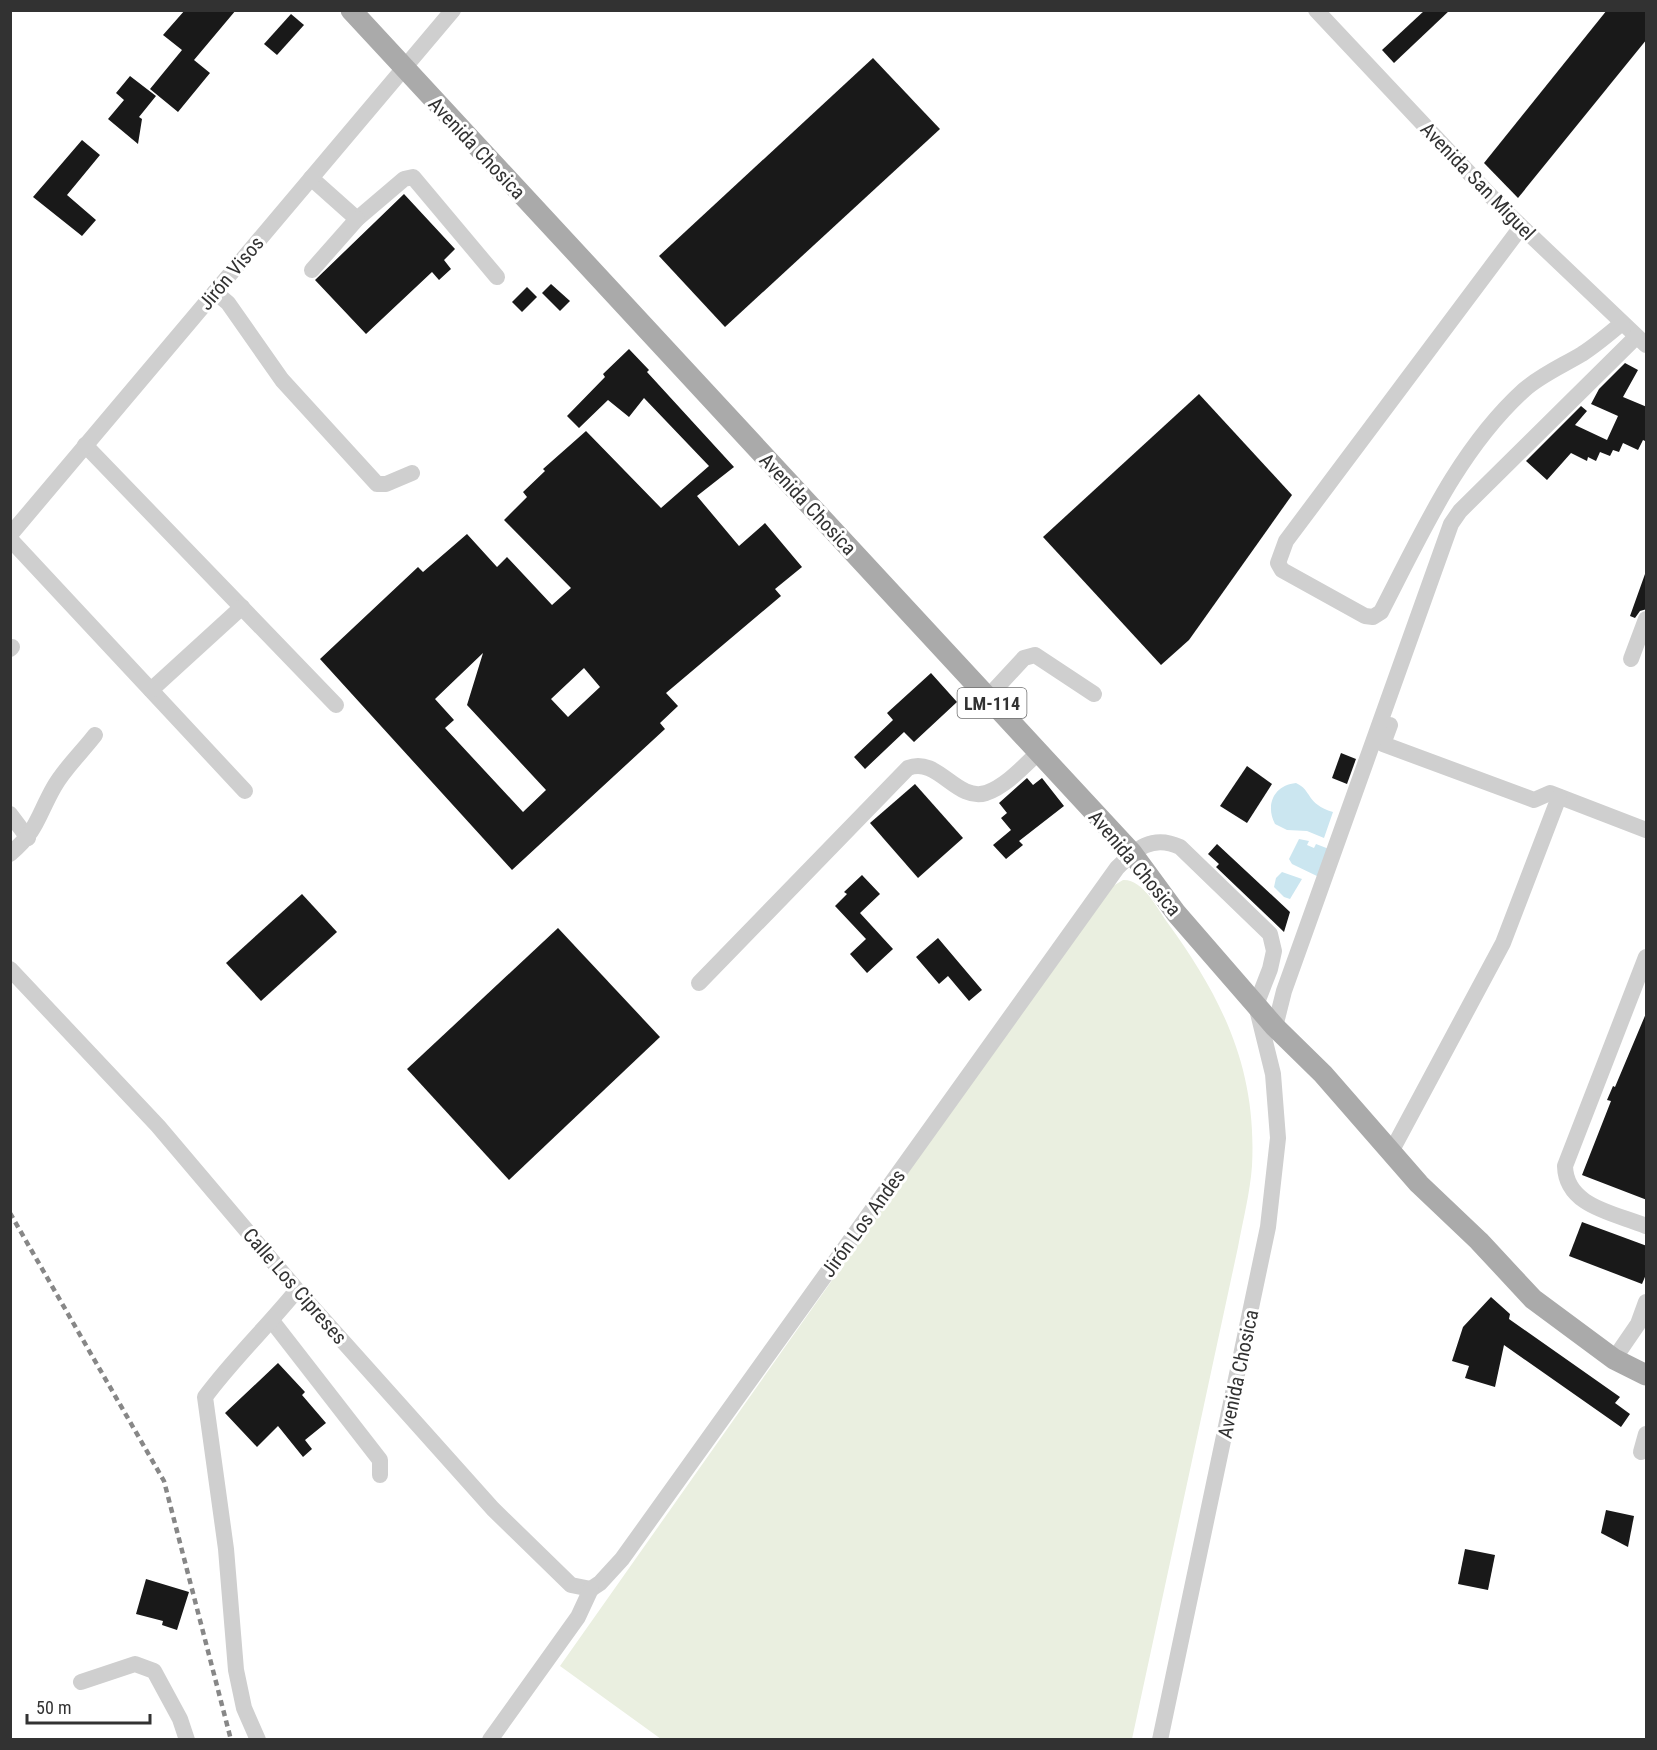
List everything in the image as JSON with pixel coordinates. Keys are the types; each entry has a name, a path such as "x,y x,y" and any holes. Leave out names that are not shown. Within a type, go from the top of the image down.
{"main road":[{"name":"Avenida Chosica","path":"351,10 404,70 1132,853 1176,913 1275,1027 1323,1074 1419,1184 1479,1241 1533,1299 1614,1359 1647,1376"}],"street":[{"name":"Jirón Visos","path":"10,537 453,10"},
{"name":"Avenida San Miguel","path":"1316,10 1521,227 1641,341"},
{"path":"312,270 357,219 404,179 413,177 497,277"},
{"path":"311,178 357,219"},
{"path":"1521,227 1286,541 1278,563 1282,570 1365,616 1373,617 1381,612 1444,490 1487,433 1523,392 1537,380 1582,353 1622,323"},
{"path":"215,292 228,303 282,380 377,484 386,484 412,473"},
{"path":"1275,1027 1284,991 1450,524 1460,511 1641,341"},
{"path":"85,445 336,705"},
{"path":"10,537 245,791"},
{"path":"151,690 242,607"},
{"path":"1631,659 1647,619"},
{"path":"987,698 1024,658 1035,655 1094,694"},
{"path":"1380,721 1390,724 1383,744 1534,801 1550,793 1647,830"},
{"path":"10,854 28,838 38,824 54,786 95,735"},
{"path":"699,983 908,768 917,764 927,766 968,792 984,793 1012,777 1039,753"},
{"path":"1390,1152 1503,943 1559,797"},
{"path":"10,814 28,838"},
{"path":"1132,853 1150,843 1166,840 1180,847 1270,934 1274,951 1270,969 1256,1005"},
{"name":"Jirón Los Andes","path":"591,1590 605,1579 622,1559 1117,868 1132,853"},
{"path":"1647,957 1565,1166 1568,1185 1581,1200 1647,1226"},
{"name":"Calle Los Cipreses","path":"10,969 158,1126 297,1290 493,1509 571,1585 591,1590"},
{"name":"Avenida Chosica","path":"1160,1740 1268,1227 1278,1138 1273,1074 1256,1005"},
{"path":"258,1740 244,1708 236,1670 226,1550 205,1398 230,1364 272,1321 297,1290"},
{"path":"1614,1359 1638,1324 1647,1302"},
{"path":"272,1321 380,1460 380,1475"},
{"path":"1641,1452 1647,1434"},
{"path":"490,1740 578,1617 591,1590"},
{"path":"81,1682 135,1664 154,1671 180,1719 187,1740"}],"shaded area":[{"path":"1123,880 1137,884 1149,895 1205,979 1220,1007 1242,1066 1249,1098 1252,1131 1250,1186 1238,1247 1132,1739 661,1739 560,1666 1108,889"}],"water":[{"path":"1296,783 1305,789 1318,805 1333,812 1324,838 1307,831 1287,830 1275,824 1271,810 1274,797 1282,788"},
{"path":"1299,839 1309,841 1307,845 1314,848 1316,844 1329,849 1319,877 1292,864 1289,859"},
{"path":"1282,872 1302,879 1290,899 1284,897 1274,887 1276,878"}],"building":[{"path":"185,10 236,10 194,60 210,73 178,112 150,89 182,50 163,35"},
{"path":"1425,10 1450,10 1394,63 1382,50"},
{"path":"1607,10 1647,10 1647,39 1518,198 1484,163"},
{"path":"291,14 304,25 277,55 264,44"},
{"path":"873,58 940,129 725,327 659,256"},
{"path":"130,76 156,96 139,117 142,119 138,144 108,119 124,100 116,93"},
{"path":"82,140 100,155 67,195 96,220 82,236 33,197"},
{"path":"404,194 455,249 444,260 451,269 439,280 432,272 366,334 315,280"},
{"path":"551,284 570,301 560,311 542,293"},
{"path":"527,287 537,297 522,312 512,302"},
{"path":"629,349 649,370 647,372 734,467 697,496 739,546 765,523 802,567 775,589 781,596 666,693 678,706 660,723 665,729 512,870 320,659 418,567 423,572 467,534 497,567 507,557 552,605 571,588 504,520 527,497 523,492 545,471 543,469 586,431 661,508 709,466 644,398 629,417 608,400 579,428 567,416 605,377 603,374","holes":["483,653 467,705 546,790 523,812 445,728 454,720 435,699","584,668 600,687 568,717 551,699"]},
{"path":"1625,363 1638,370 1623,397 1647,407 1647,442 1643,440 1638,450 1623,443 1619,452 1613,450 1610,456 1600,452 1596,461 1588,457 1587,461 1571,453 1547,480 1526,461 1581,406 1587,411 1575,425 1607,440 1618,416 1591,404 1599,389"},
{"path":"1199,394 1292,495 1189,640 1161,665 1043,537"},
{"path":"1645,574 1647,609 1640,611 1635,618 1630,616"},
{"path":"931,673 957,702 914,742 904,732 865,769 854,757 893,720 887,713"},
{"path":"1341,753 1356,759 1347,784 1332,778"},
{"path":"1247,766 1272,784 1247,823 1220,806"},
{"path":"1027,778 1033,785 1042,778 1064,806 1019,841 1023,845 1006,859 993,845 1011,830 1001,818 1007,813 999,803"},
{"path":"915,784 963,838 918,878 870,823"},
{"path":"1217,844 1290,912 1284,932 1216,867 1219,864 1208,854"},
{"path":"862,875 880,894 860,913 893,949 867,973 850,954 866,939 835,906 847,894 844,892"},
{"path":"302,894 337,932 261,1001 226,963"},
{"path":"558,928 660,1037 509,1180 407,1069"},
{"path":"938,938 982,990 969,1001 948,976 939,984 916,957"},
{"path":"1647,1011 1647,1200 1582,1175 1611,1101 1607,1100 1613,1086 1615,1087"},
{"path":"1582,1222 1647,1246 1647,1272 1642,1284 1569,1256"},
{"path":"1491,1297 1510,1314 1509,1319 1620,1397 1615,1403 1630,1414 1621,1427 1504,1345 1495,1387 1465,1378 1469,1366 1452,1361 1463,1327"},
{"path":"278,1363 305,1392 302,1395 326,1423 305,1440 312,1449 303,1457 278,1426 257,1447 225,1413"},
{"path":"1606,1510 1634,1516 1628,1547 1601,1533"},
{"path":"1465,1549 1495,1555 1488,1590 1458,1584"},
{"path":"146,1579 189,1592 177,1630 162,1625 163,1621 136,1614"}],"railway":[{"path":"10,1213 164,1481 231,1740"}]}
